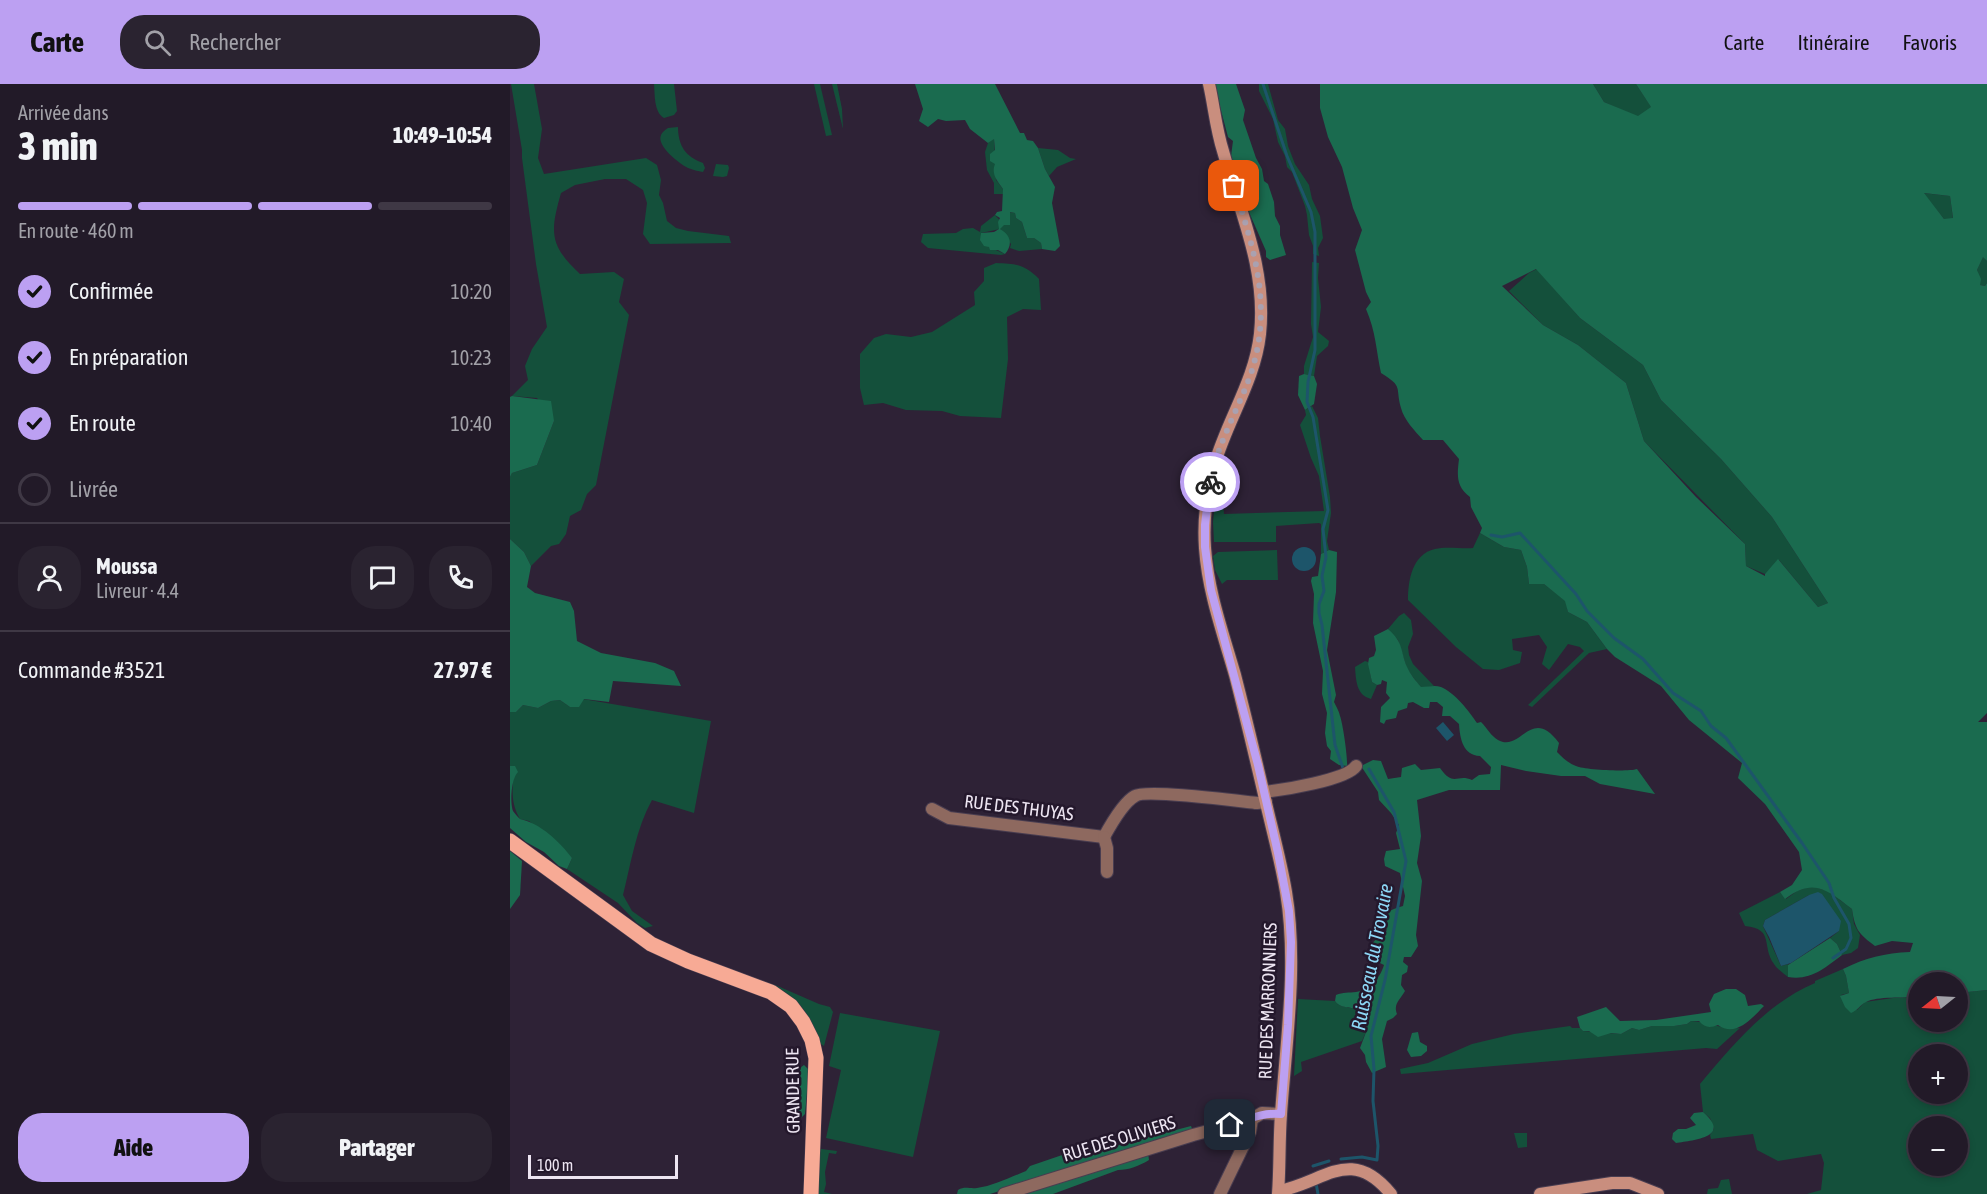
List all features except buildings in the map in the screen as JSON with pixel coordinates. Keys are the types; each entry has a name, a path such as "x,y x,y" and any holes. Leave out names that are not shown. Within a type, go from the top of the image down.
{"main road":[{"name":"GRANDE RUE","path":"510,841 651,944 688,961 771,992 791,1006 803,1022 812,1040 816,1058 811,1194"}],"street":[{"name":"RUE DES MARRONNIERS","path":"1209,84 1222,149 1257,263 1261,296 1260,336 1256,357 1215,461 1208,494 1205,547 1211,590 1243,706 1286,891 1291,942 1279,1192"},
{"path":"1107,872 1107,848 1104,837 1130,800 1140,794 1265,797 1337,777 1353,770 1356,766"},
{"name":"RUE DES THUYAS","path":"932,809 949,818 1104,837"},
{"path":"1220,1194 1257,1113"},
{"name":"RUE DES OLIVIERS","path":"1004,1194 1257,1113 1281,1114"},
{"path":"1279,1192 1335,1171 1349,1169 1369,1173 1391,1194"},
{"path":"1540,1194 1611,1183 1630,1183 1658,1194"}],"green space":[{"path":"511,84 534,84 542,129 538,158 544,174 646,158 657,165 661,180 659,195 667,221 676,228 688,231 729,236 731,243 650,244 643,234 647,203 643,190 626,179 605,179 575,185 561,193 554,228 557,246 562,255 580,274 614,272 624,279 619,302 629,315 596,485 587,494 581,510 570,516 566,534 559,544 551,546 531,566 524,552 510,539 510,477 512,473 537,465 554,421 537,398 512,396 528,380 525,366 532,349 547,327"},
{"path":"654,84 674,84 677,111 674,115 664,118 658,112"},
{"path":"814,84 820,84 832,135 826,136"},
{"path":"832,84 837,84 843,129"},
{"path":"915,84 995,84 1020,133 1024,133 1027,140 1033,141 1038,148 1045,169 1055,187 1052,203 1060,246 1055,251 1042,249 1041,243 1034,238 1027,238 1022,222 1016,218 1015,213 1010,212 1010,225 1004,225 1000,229 1007,234 1010,240 1005,254 984,246 980,240 981,233 994,232 999,229 1000,218 995,215 1002,211 1003,189 994,174 995,164 990,161 990,154 995,150 994,139 988,143 970,129 965,120 938,119 928,127 919,121 923,109"},
{"path":"1214,84 1236,84 1245,110 1243,120 1262,169 1264,181 1268,184 1274,202 1275,216 1280,226 1280,235 1286,255 1270,260 1266,257 1266,251 1245,203 1236,175 1231,156 1233,141 1228,137"},
{"path":"1259,84 1268,84 1278,120 1285,129 1295,164 1309,185 1312,199 1320,216 1323,238 1318,248 1319,256 1313,254 1305,206 1292,172 1287,167 1273,119 1259,91"},
{"path":"1320,84 1593,84 1604,102 1638,116 1651,107 1636,84 1987,84 1987,261 1983,257 1977,270 1981,279 1980,285 1985,286 1987,283 1987,713 1978,722 1987,722 1987,990 1968,992 1968,972 1908,972 1908,997 1871,1000 1851,1013 1845,1007 1840,996 1849,993 1843,969 1875,957 1910,952 1913,943 1892,941 1875,946 1859,931 1852,909 1835,896 1820,889 1812,887 1804,889 1785,899 1780,892 1792,885 1802,870 1799,852 1765,804 1738,778 1742,763 1689,720 1661,686 1615,657 1587,622 1568,612 1565,601 1544,584 1529,584 1527,567 1521,550 1504,547 1480,533 1482,528 1471,507 1470,497 1462,489 1458,480 1459,459 1443,440 1423,440 1405,417 1396,385 1381,373 1374,333 1366,309 1371,302 1366,292 1355,250 1362,230 1353,208 1342,167 1328,137 1320,108","holes":["1924,193 1950,196 1953,218 1944,219","1536,269 1580,318 1643,365 1661,400 1721,459 1772,517 1828,603 1818,607 1778,559 1765,576 1746,566 1745,544 1696,497 1644,441 1626,383 1578,345 1543,325 1502,286"]},
{"path":"1593,84 1636,84 1652,108 1638,117 1604,102"},
{"path":"678,127 681,145 692,158 703,163 705,168 703,172 684,166 662,144 660,139 663,132 668,128"},
{"path":"994,138 996,180 1004,194 994,194 994,183 987,170 985,152 988,143"},
{"path":"1038,148 1058,150 1076,159 1057,167 1049,176"},
{"path":"716,164 728,165 727,176 713,176"},
{"path":"1923,193 1950,196 1953,219 1944,219"},
{"path":"1009,212 1015,213 1016,218 1022,222 1027,238 1034,238 1041,243 1042,249 1019,251 1010,248 1011,244 1000,229 981,233 989,247 1005,254 1001,255 928,248 921,242 923,234 956,233 963,229 973,228 980,232 981,226 995,215 1004,225 1010,221"},
{"path":"1983,256 1987,261 1985,286 1980,285 1977,270"},
{"path":"1312,262 1319,263 1321,307 1318,332 1329,341 1328,346 1317,356 1314,376 1304,374 1304,366 1313,337 1311,324"},
{"path":"996,263 1019,266 1029,270 1039,279 1041,310 1023,309 1007,317 1008,359 1001,418 960,416 942,411 906,410 883,403 864,405 860,388 860,354 874,338 886,334 911,337 932,332 975,305 974,292 984,281 984,268"},
{"path":"1537,269 1580,318 1643,365 1661,400 1721,459 1772,517 1828,603 1818,607 1779,560 1765,574 1746,566 1745,544 1644,441 1626,383 1578,345 1543,325 1509,291"},
{"path":"1304,374 1314,376 1317,384 1314,404 1305,410 1298,395 1299,376"},
{"path":"510,397 551,401 554,421 537,465 512,473 510,477"},
{"path":"1312,406 1318,418 1330,497 1331,513 1327,541 1329,550 1321,554 1321,524 1319,523 1276,526 1276,542 1214,542 1216,488 1222,489 1224,514 1324,511 1319,476 1300,425 1306,415 1305,410"},
{"path":"1480,533 1504,547 1521,550 1527,567 1529,584 1544,584 1566,601 1568,612 1587,622 1607,649 1589,653 1532,707 1528,705 1584,651 1580,647 1568,644 1549,670 1542,664 1547,647 1539,635 1512,639 1513,650 1522,652 1520,663 1499,670 1483,669 1456,647 1408,600 1410,577 1421,556 1439,548 1473,548"},
{"path":"510,539 524,552 531,566 527,587 535,593 570,602 574,611 577,641 601,653 655,663 674,671 681,686 613,681 609,702 584,699 579,707 570,707 560,700 551,701 538,708 523,705 516,712 510,712"},
{"path":"1277,550 1278,580 1227,580 1222,584 1215,570 1213,556 1218,552"},
{"path":"1329,550 1337,552 1336,592 1327,650 1336,695 1334,702 1340,714 1344,733 1347,766 1339,765 1330,759 1331,751 1327,746 1325,733 1327,713 1322,694 1323,671 1313,623 1314,594 1311,581 1312,577 1318,576 1321,554"},
{"path":"1404,613 1411,620 1413,634 1408,647 1409,655 1413,664 1434,686 1421,688 1407,669 1398,640 1388,629"},
{"path":"1388,629 1399,643 1408,670 1421,687 1439,686 1451,693 1477,723 1481,722 1498,740 1513,741 1533,729 1541,728 1549,732 1559,743 1557,752 1570,763 1597,769 1637,769 1655,794 1600,784 1585,776 1561,776 1501,765 1500,790 1449,790 1417,800 1421,836 1417,863 1422,881 1416,935 1418,946 1411,957 1404,957 1403,962 1408,966 1407,972 1402,975 1401,985 1405,991 1396,1005 1397,1014 1387,1021 1382,1039 1386,1067 1372,1073 1360,1048 1368,1027 1365,1020 1358,1010 1338,1004 1335,1001 1336,995 1361,991 1377,979 1384,965 1370,958 1370,946 1387,930 1381,923 1385,916 1392,910 1403,906 1405,896 1400,873 1385,866 1384,859 1386,851 1400,849 1396,833 1399,825 1379,800 1378,792 1361,766 1373,760 1381,761 1388,779 1401,777 1402,768 1415,764 1421,770 1440,768 1452,779 1472,780 1479,775 1490,774 1491,767 1480,756 1466,749 1460,735 1459,724 1450,716 1442,716 1443,707 1437,702 1430,702 1429,708 1413,702 1408,703 1407,708 1398,711 1396,718 1386,720 1384,724 1380,722 1381,707 1390,698 1386,693 1387,682 1382,680 1381,684 1377,685 1372,682 1368,664 1369,658 1374,656 1376,650 1374,636"},
{"path":"1365,661 1368,662 1372,682 1377,685 1371,699 1362,694 1357,682 1355,667"},
{"path":"583,699 711,721 694,813 652,800 646,811 635,846 623,895 632,911 653,926 645,928 637,923 618,903 567,869 572,858 529,821 520,819 515,807 513,787 515,767 510,766 510,712 516,712 523,705 538,708 551,701 560,700 570,707 578,707"},
{"path":"510,766 515,766 518,772 512,791 513,811 520,819 542,829 562,846 572,858 567,869 559,866 544,852 526,842 510,828"},
{"path":"510,851 522,861 520,895 510,909"},
{"path":"1811,886 1828,891 1852,909 1854,924 1860,935 1858,948 1842,955 1837,944 1830,938 1839,931 1809,895 1765,920 1763,926 1781,966 1788,964 1788,977 1779,970 1770,957 1764,935 1754,928 1745,926 1739,913 1780,892 1786,899 1797,891"},
{"path":"1830,938 1837,944 1842,955 1823,969 1810,975 1788,977 1788,965"},
{"path":"1843,969 1849,993 1841,995 1857,1010 1865,1002 1908,997 1908,1032 1968,1032 1968,992 1987,990 1987,1194 1807,1194 1821,1190 1824,1163 1821,1154 1778,1161 1757,1150 1753,1134 1711,1139 1710,1135 1714,1129 1710,1118 1703,1112 1700,1084 1738,1041 1766,1014 1781,1002"},
{"path":"773,984 830,1007 833,1012 824,1046 803,1009"},
{"path":"1726,989 1736,989 1745,995 1748,1006 1761,1004 1764,1006 1737,1028 1731,1029 1718,1025 1708,1027 1699,1021 1691,1021 1674,1026 1652,1026 1639,1030 1632,1028 1621,1034 1611,1033 1598,1037 1589,1031 1583,1031 1577,1017 1606,1007 1620,1021 1656,1020 1711,1012 1709,1004 1714,994"},
{"path":"1298,999 1335,1001 1341,1006 1358,1010 1368,1027 1362,1041 1301,1062 1302,1071 1294,1076"},
{"path":"840,1013 940,1031 913,1157 826,1138 841,1070 829,1066"},
{"path":"1691,1021 1740,1028 1717,1049 1706,1048 1401,1074 1400,1069 1428,1063 1472,1044 1514,1034 1570,1026 1583,1031 1621,1034 1632,1028 1639,1030 1652,1026 1674,1026"},
{"path":"1418,1032 1420,1042 1427,1046 1427,1051 1421,1056 1411,1057 1407,1050 1412,1033"},
{"path":"804,1065 809,1070 805,1114 801,1118 793,1112 791,1102 797,1070"},
{"path":"1703,1112 1714,1127 1708,1136 1676,1143 1672,1139 1673,1133 1678,1129 1696,1125 1690,1118 1694,1113"},
{"path":"1191,1126 1193,1131 990,1194 957,1194 960,1189 983,1187 996,1183 1026,1171 1030,1166 1068,1153 1077,1154 1089,1148 1103,1149"},
{"path":"1514,1133 1527,1133 1527,1147 1518,1148"},
{"path":"821,1149 837,1151 836,1154 829,1153 825,1172 824,1192 832,1194 817,1194 819,1151"},
{"path":"1148,1153 1149,1160 1138,1166 1118,1170 1053,1194 1019,1194 1032,1192 1043,1185"},
{"path":"1729,1179 1732,1194 1707,1194 1708,1189 1718,1188 1721,1180"}],"water":[{"path":"1304,547 1312,551 1316,559 1312,567 1304,571 1296,567 1292,559 1296,551"},
{"path":"1443,722 1454,735 1447,741 1436,728"},
{"path":"1818,892 1822,894 1841,921 1839,931 1791,963 1781,966 1763,926 1765,920"}],"waterway":[{"name":"Ruisseau du Trovaire","path":"1263,84 1287,156 1311,212 1315,232 1315,350 1308,382 1307,402 1313,417 1328,510 1323,529 1326,557 1322,576 1324,591 1319,604 1319,613 1335,745 1344,771"},
{"path":"1491,535 1502,537 1520,533 1576,594 1587,611 1614,638 1643,659 1673,693 1701,711 1711,726 1726,738 1829,883 1834,898 1849,924 1851,938 1846,949 1833,958"},
{"name":"Ruisseau du Trovaire","path":"1341,1159 1362,1157 1377,1160 1371,1036 1385,980 1406,861 1394,812 1369,769"},
{"path":"1313,1166 1329,1161"},
{"name":"Ruisseau du Trovaire","path":"1316,1183 1318,1194"}],"way so far":[{"path":"1210,482 1215,461 1250,377 1260,336 1261,296 1257,263 1234,186"}],"route":[{"path":"1210,482 1205,547 1211,590 1243,706 1278,853 1289,911 1291,942 1288,1025 1281,1114 1262,1113 1252,1119 1230,1125"}]}
